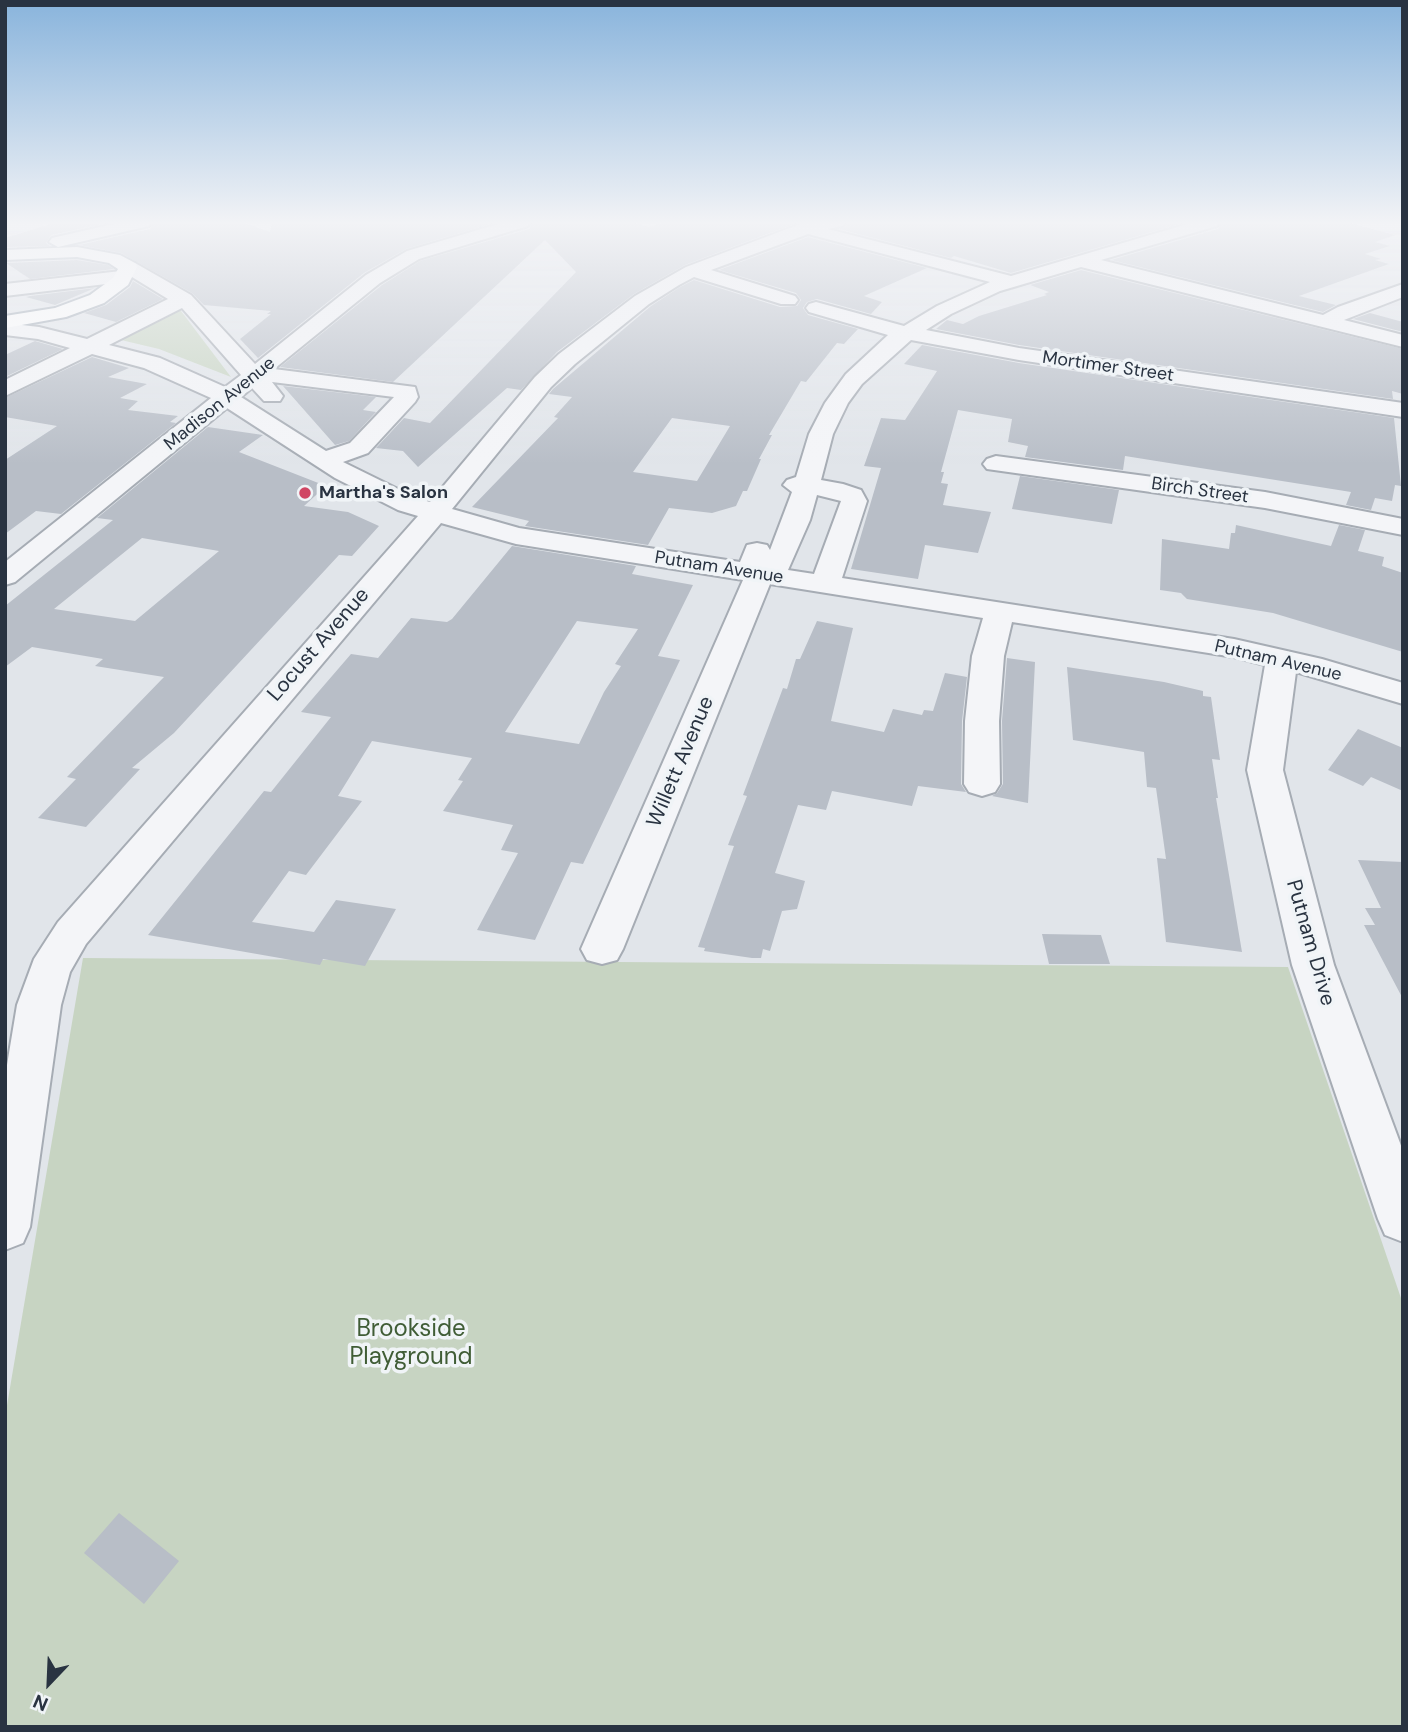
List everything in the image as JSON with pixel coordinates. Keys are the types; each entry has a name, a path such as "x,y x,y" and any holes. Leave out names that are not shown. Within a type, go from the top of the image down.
{"main road":[{"path":"5,322 36,318 87,303"}],"street":[{"path":"5,389 176,303"},
{"path":"188,303 256,375 285,414 288,436"},
{"name":"Madison Avenue","path":"5,576 343,303"},
{"name":"Locust Avenue","path":"5,1227 39,1005 49,970 72,933 435,513 544,382 567,359 638,303"},
{"name":"Willett Avenue","path":"602,949 759,574 778,564 797,520 805,477 832,413 854,379 874,356 907,332 958,303"},
{"path":"1248,303 1403,341"},
{"path":"1326,322 1367,303"},
{"name":"Mortimer Street","path":"816,308 882,328 1018,354 1403,410"},
{"name":"Putnam Avenue","path":"5,329 39,333 152,363 228,398 324,460 383,493 435,513 516,536 1234,648 1403,694"},
{"path":"256,375 407,392 407,397 359,448 324,460"},
{"name":"Birch Street","path":"996,464 1265,500 1403,527"},
{"path":"805,477 845,493 854,501 825,584"},
{"name":"Willett Avenue","path":"759,574 753,560 774,517 805,477"},
{"path":"655,558 720,548 743,539 774,517"},
{"path":"982,784 982,721 987,669 1000,611"},
{"name":"Putnam Drive","path":"1282,659 1265,770 1313,965 1403,1219"}],"green space":[{"path":"174,311 181,311 231,377 159,349 121,340"},
{"name":"Brookside Playground","path":"83,958 1288,967 1403,1304 1403,1727 5,1727 5,1417"}],"building":[{"path":"155,303 116,322 84,313 106,305"},
{"path":"202,303 327,303 258,358 240,339 271,314 267,314 271,311"},
{"path":"360,303 478,303 393,382 280,367"},
{"path":"546,303 622,303 557,352 521,390 507,388 418,467 403,451 376,448 404,418 430,423"},
{"path":"656,303 767,303 780,307 797,306 799,303 806,303 803,308 808,315 858,329 844,344 837,343 806,382 801,381 769,435 772,435 747,491 743,491 736,506 712,513 669,508 648,545 525,526 529,521 472,507 558,418 554,417 572,397 549,394 553,389","holes":["672,418 730,426 697,481 633,472"]},
{"path":"831,303 881,303 871,314"},
{"path":"1022,303 1215,303 1403,349 1403,394 1392,391 1393,399 1019,345 936,329 947,320 963,324"},
{"path":"1286,303 1336,305 1323,312"},
{"path":"1370,313 1403,322 1403,332 1353,319"},
{"path":"35,341 63,349 5,377 5,355"},
{"path":"922,345 1019,363 1394,418 1401,486 1395,485 1392,501 1375,498 1371,510 1346,505 1351,492 1125,456 1123,470 1025,457 1028,446 1008,442 1012,419 958,410 941,472 944,472 941,483 948,484 943,505 991,512 978,553 925,545 918,579 851,569 881,468 864,466 881,418 905,420 937,371 904,364"},
{"path":"92,357 129,368 108,377 147,384 120,398 138,401 128,410 178,416 170,422 176,423 61,514 36,511 5,534 5,460 57,426 5,417 5,398"},
{"path":"283,386 376,397 363,410 376,412 349,441 335,445"},
{"path":"208,427 263,435 239,452 326,486 304,506 348,512 379,526 352,556 339,555 174,733 132,768 140,769 86,827 38,818 76,779 67,777 164,677 95,666 103,659 32,647 5,667 5,606 113,520 97,518","holes":["142,538 219,551 135,621 54,609"]},
{"path":"1020,476 1119,490 1112,524 1012,509"},
{"path":"1236,525 1331,546 1339,525 1365,530 1358,551 1384,557 1382,566 1403,573 1403,652 1273,613 1187,599 1181,593 1160,590 1162,539 1229,549 1231,533 1235,533"},
{"path":"512,546 636,566 632,574 693,585 658,656 680,660 583,864 571,862 535,940 477,930 518,853 501,850 513,825 443,811 463,781 458,780 472,758 372,741 338,796 362,801 306,875 289,871 252,922 314,932 336,900 396,909 365,966 323,959 320,965 148,935 264,791 271,792 331,717 301,712 351,654 378,658 411,618 447,622","holes":["577,621 638,629 615,664 621,666 604,692 579,744 505,732"]},
{"path":"817,621 853,628 831,721 884,732 893,709 922,715 924,710 933,711 945,673 967,677 962,721 961,784 966,792 918,786 912,806 832,791 826,810 798,805 775,873 805,881 797,909 782,911 770,951 763,949 761,958 752,958 704,951 705,948 698,947 734,846 728,845 747,796 743,795 783,688 787,689 796,659 800,659"},
{"path":"1007,658 1035,662 1028,803 992,796 1003,784 1002,721"},
{"path":"1067,667 1164,682 1203,691 1203,696 1211,697 1220,760 1212,759 1216,798 1242,952 1166,942 1157,858 1166,859 1156,788 1147,787 1144,752 1073,740"},
{"path":"1358,729 1403,748 1403,791 1371,777 1363,786 1328,770"},
{"path":"1358,860 1403,862 1403,999 1364,925 1375,925 1365,908 1381,908"},
{"path":"1042,934 1101,935 1110,964 1049,964"},
{"path":"119,1513 179,1561 144,1604 84,1553"}],"place":[{"name":"Martha's Salon","path":"305,493"}]}
